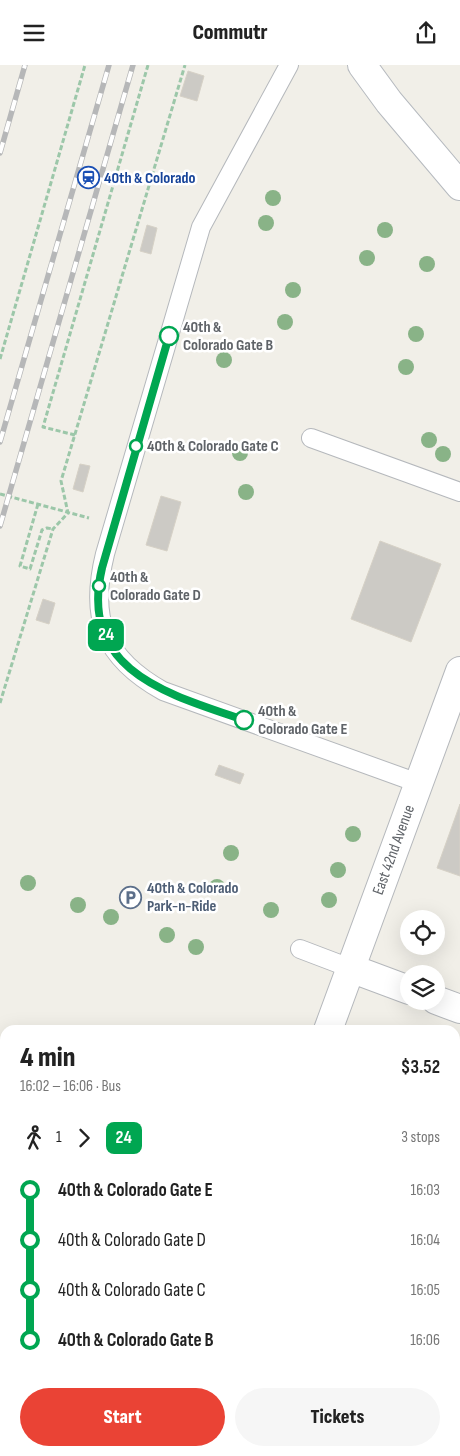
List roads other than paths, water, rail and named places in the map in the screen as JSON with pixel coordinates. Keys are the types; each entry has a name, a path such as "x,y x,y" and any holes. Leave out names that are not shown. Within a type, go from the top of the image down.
{"street":[{"path":"362,65 389,102 460,186"},
{"name":"East 42nd Avenue","path":"330,1025 460,671"},
{"path":"350,968 400,987"},
{"path":"445,1003 460,1009"}],"lane":[{"path":"289,65 201,227 105,554 100,576 100,614 110,643 121,659 138,677 163,691 418,783"},
{"path":"311,438 460,492"},
{"path":"300,949 350,968"}],"railway":[{"path":"0,153 25,65"},
{"path":"0,442 109,65"},
{"path":"0,526 133,65"}],"place":[{"name":"40th & Colorado","path":"88,178"},
{"name":"40th & Colorado Gate B","path":"169,336"},
{"name":"40th & Colorado Gate C","path":"136,446"},
{"name":"40th & Colorado Gate D","path":"99,586"},
{"name":"40th & Colorado Gate E","path":"244,720"},
{"name":"40th & Colorado Park-n-Ride","path":"131,897"}]}
